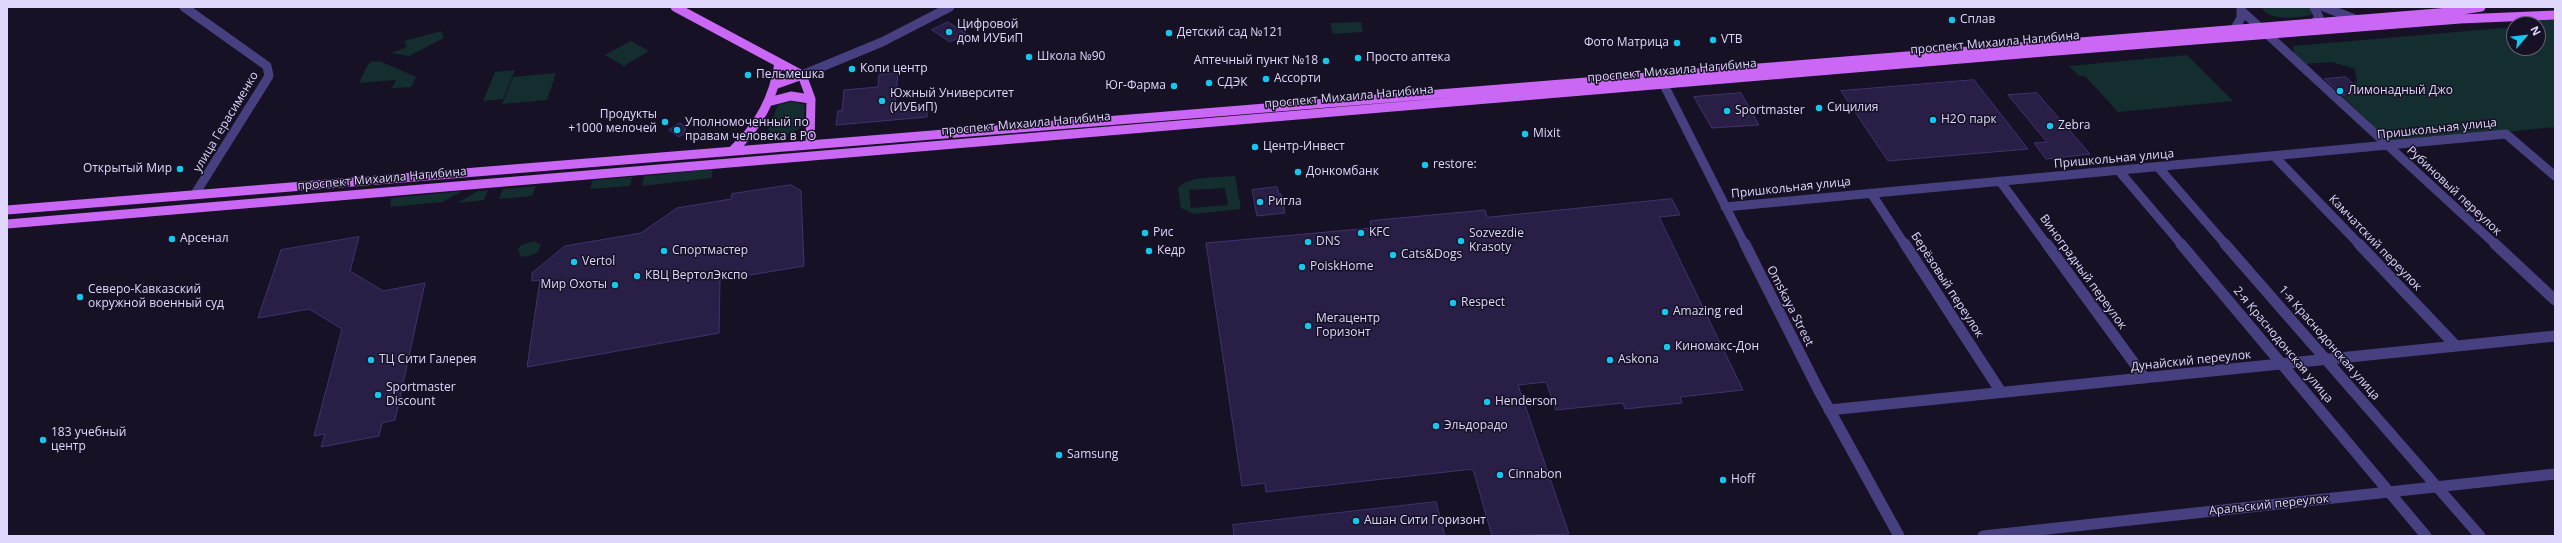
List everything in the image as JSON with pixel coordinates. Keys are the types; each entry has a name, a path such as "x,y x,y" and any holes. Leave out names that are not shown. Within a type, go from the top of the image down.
{"main road":[{"path":"675,7 802,75 808,84 810,100 810,144 792,157"},
{"name":"проспект Михаила Нагибина","path":"7,210 2356,19 2481,7"},
{"name":"проспект Михаила Нагибина","path":"7,224 792,157 2460,19 2555,15"},
{"path":"732,151 748,138 768,102 777,84 780,63"},
{"path":"777,84 802,75"},
{"path":"768,102 791,96 810,100"},
{"path":"748,138 752,149 760,160"}],"street":[{"name":"улица Герасименко","path":"184,7 267,66 269,70 269,76 195,194"},
{"path":"802,75 838,61 950,7"},
{"path":"2305,32 2316,22 2319,17 2314,7"},
{"path":"2324,7 2356,19"},
{"path":"2235,28 2242,9 2271,25 2291,33"},
{"name":"Рубиновый переулок","path":"2242,9 2257,26 2555,300"},
{"name":"Omskaya Street","path":"1664,85 1829,410 1899,536"},
{"name":"Пришкольная улица","path":"1725,207 1871,192 2275,157 2506,134 2555,176"},
{"name":"Камчатский переулок","path":"2275,157 2456,346"},
{"name":"1-я Краснодонская улица","path":"2158,167 2480,536"},
{"name":"2-я Краснодонская улица","path":"2119,171 2426,536"},
{"name":"Виноградный переулок","path":"2000,181 2145,378"},
{"name":"Берёзовый переулок","path":"1871,192 2001,392"},
{"name":"Дунайский переулок","path":"1829,410 2555,336"},
{"name":"Аральский переулок","path":"1983,536 2555,474"}],"green space":[{"path":"2261,7 2311,7 2314,14 2301,17 2277,17 2265,12"},
{"path":"2555,17 2555,127 2398,143 2388,140 2341,95 2364,93 2353,83 2357,82 2355,69 2332,62 2306,64 2294,54 2293,46 2506,28 2506,56 2546,56 2546,19"},
{"path":"1361,22 1363,32 1333,34 1330,23"},
{"path":"442,31 444,38 409,56 391,53 407,47 404,41"},
{"path":"631,41 649,51 624,66 605,55"},
{"path":"2187,55 2233,101 2118,112 2085,76 2079,76 2069,66"},
{"path":"373,61 382,62 416,77 411,87 392,88 396,80 359,83 368,64"},
{"path":"515,70 503,99 483,101 495,72"},
{"path":"556,73 547,100 502,104 513,77"},
{"path":"793,101 805,105 803,127 788,134 772,134 768,129 778,105"},
{"path":"713,169 711,178 642,186 644,176"},
{"path":"1235,176 1241,209 1194,214 1181,208 1178,188 1183,184 1197,179","holes":["1225,188 1228,205 1191,208 1189,190"]},
{"path":"632,177 630,186 590,189 593,180"},
{"path":"536,186 532,196 499,199 503,189"},
{"path":"488,190 484,200 458,203 478,191"},
{"path":"463,191 442,202 390,207 391,198"},
{"path":"534,241 541,245 537,253 525,257 520,255 518,248"}],"building":[{"name":"Цифровой дом ИУБиП","path":"948,22 966,34 950,42 932,30"},
{"name":"Южный Университет (ИУБиП)","path":"898,73 895,106 928,103 927,117 836,125 838,111 842,111 844,90 878,87 879,75"},
{"name":"Лимонадный Джо","path":"2346,77 2363,93 2342,95 2325,79"},
{"name":"H2O парк","path":"1974,80 2028,149 1888,161 1841,91"},
{"name":"Sportmaster","path":"1741,93 1759,125 1712,128 1694,97"},
{"name":"Zebra","path":"2037,93 2090,154 2046,159 2034,143 2047,142 2008,95"},
{"name":"Уполномоченный по правам человека в РО","path":"680,123 686,127 684,134 679,137 669,130"},
{"name":"КВЦ ВертолЭкспо","path":"791,185 801,191 804,266 720,280 719,333 527,367 540,280 532,281 532,273 565,246 641,233 677,208 731,199 732,194"},
{"path":"1277,187 1279,194 1281,194 1285,213 1257,216 1252,190"},
{"path":"1672,199 1680,215 1659,217 1743,390 1680,397 1682,403 1625,409 1623,403 1556,410 1546,382 1518,385 1569,534 1492,536 1473,469 1266,492 1265,483 1242,486 1206,243 1371,228 1370,221 1378,220 1485,210 1487,217"},
{"name":"ТЦ Сити Галерея","path":"359,237 350,271 383,291 425,283 395,420 382,423 379,436 321,447 325,434 314,436 342,329 309,309 258,318 281,250"},
{"name":"Ашан Сити Горизонт","path":"1436,502 1445,536 1234,536 1233,525"}],"place":[{"name":"Сплав","path":"1952,20"},
{"name":"Цифровой дом ИУБиП","path":"949,32"},
{"name":"Детский сад №121","path":"1169,33"},
{"name":"VTB","path":"1713,40"},
{"name":"Фото Матрица","path":"1677,43"},
{"name":"Школа №90","path":"1029,57"},
{"name":"Просто аптека","path":"1358,58"},
{"name":"Аптечный пункт №18","path":"1326,61"},
{"name":"Копи центр","path":"852,69"},
{"name":"Пельмешка","path":"748,75"},
{"name":"Ассорти","path":"1266,79"},
{"name":"СДЭК","path":"1209,83"},
{"name":"Юг-Фарма","path":"1174,86"},
{"name":"Лимонадный Джо","path":"2340,91"},
{"name":"Южный Университет (ИУБиП)","path":"882,101"},
{"name":"Сицилия","path":"1819,108"},
{"name":"Sportmaster","path":"1727,111"},
{"name":"H2O парк","path":"1933,120"},
{"name":"Продукты +1000 мелочей","path":"665,122"},
{"name":"Zebra","path":"2050,126"},
{"name":"Уполномоченный по правам человека в РО","path":"677,130"},
{"name":"Mixit","path":"1525,134"},
{"name":"Центр-Инвест","path":"1255,147"},
{"name":"restore:","path":"1425,165"},
{"name":"Открытый Мир","path":"180,169"},
{"name":"Донкомбанк","path":"1298,172"},
{"name":"Ригла","path":"1260,202"},
{"name":"Рис","path":"1145,233"},
{"name":"KFC","path":"1361,233"},
{"name":"Арсенал","path":"172,239"},
{"name":"Sozvezdie Krasoty","path":"1461,241"},
{"name":"DNS","path":"1308,242"},
{"name":"Спортмастер","path":"664,251"},
{"name":"Кедр","path":"1149,251"},
{"name":"Cats&Dogs","path":"1393,255"},
{"name":"Vertol","path":"574,262"},
{"name":"PoiskHome","path":"1302,267"},
{"name":"КВЦ ВертолЭкспо","path":"637,276"},
{"name":"Мир Охоты","path":"615,285"},
{"name":"Северо-Кавказский окружной военный суд","path":"80,297"},
{"name":"Respect","path":"1453,303"},
{"name":"Amazing red","path":"1665,312"},
{"name":"Мегацентр Горизонт","path":"1308,326"},
{"name":"Киномакс-Дон","path":"1667,347"},
{"name":"ТЦ Сити Галерея","path":"371,360"},
{"name":"Askona","path":"1610,360"},
{"name":"Sportmaster Discount","path":"378,395"},
{"name":"Henderson","path":"1487,402"},
{"name":"Эльдорадо","path":"1436,426"},
{"name":"183 учебный центр","path":"43,440"},
{"name":"Samsung","path":"1059,455"},
{"name":"Cinnabon","path":"1500,475"},
{"name":"Hoff","path":"1723,480"},
{"name":"Ашан Сити Горизонт","path":"1356,521"}]}
